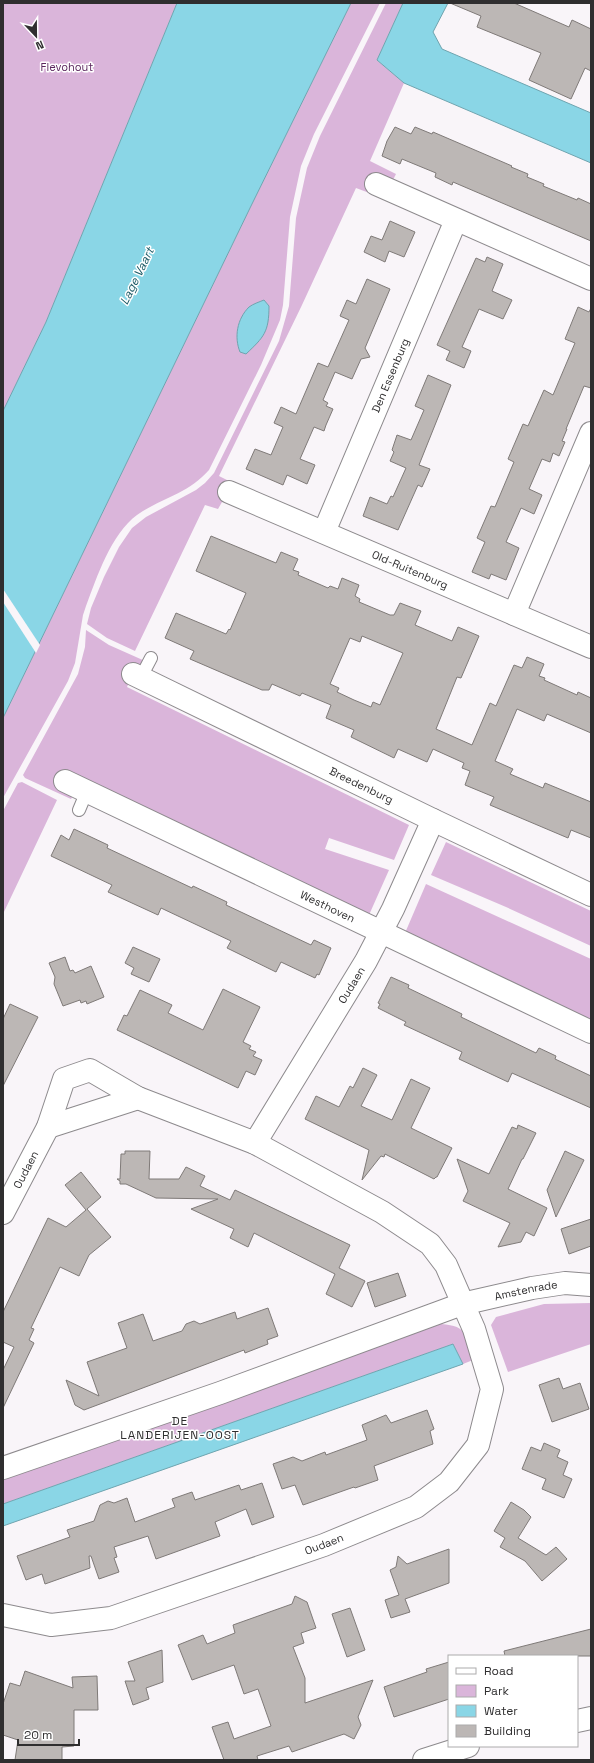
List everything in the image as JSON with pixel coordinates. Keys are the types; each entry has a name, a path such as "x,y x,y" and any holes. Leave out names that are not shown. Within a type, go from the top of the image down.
{"street":[{"path":"376,184 591,280"},
{"name":"Den Essenburg","path":"324,532 456,220"},
{"path":"514,614 591,433"},
{"name":"Old-Ruitenburg","path":"229,492 591,647"},
{"name":"Breedenburg","path":"137,676 591,895"},
{"name":"Westhoven","path":"65,781 83,801 382,932 591,1032"},
{"name":"Oudaen","path":"255,1143 366,961 382,932 433,820"},
{"name":"Oudaen","path":"3,1212 48,1126 64,1079 90,1070 138,1098 255,1143 382,1212 430,1244 446,1265 474,1329 492,1389 478,1445 449,1482 416,1507 324,1545 111,1618 51,1626 3,1615"},
{"path":"48,1126 138,1098"},
{"name":"Amstenrade","path":"462,1304 532,1288 565,1284 591,1285"},
{"path":"3,1468 220,1393 462,1304"},
{"path":"578,1721 591,1718"},
{"path":"424,1760 465,1747"}],"lane":[{"path":"137,676 151,658"}],"green space":[{"name":"Flevohout","path":"3,3 177,3 46,322 3,411"},
{"path":"351,3 380,3 314,134 301,166 290,217 283,305 280,320 261,365 209,470 192,485 137,515 128,523 112,544 100,569 83,615 75,663 68,681 3,798 3,718"},
{"path":"386,3 403,3 377,60 404,83 370,161 396,174 392,182 372,194 356,188 302,305 219,476 233,483 218,509 205,505 135,651 107,638 87,624 91,608 119,547 132,528 146,517 196,490 214,473 279,341 289,306 296,218 307,168 320,136"},
{"path":"86,630 109,645 145,661 142,668 136,666 127,687 409,825 394,860 329,838 325,849 389,870 369,915 74,794 71,799 25,778 23,775 78,674 85,647"},
{"path":"22,782 57,800 3,914 3,811 18,783"},
{"path":"446,842 591,911 591,946 431,875"},
{"path":"426,884 591,959 591,1023 405,933"},
{"path":"591,1303 591,1344 508,1372 491,1325 496,1317 544,1304"},
{"path":"441,1324 457,1327 462,1330 467,1339 473,1360 463,1364 453,1344 3,1504 3,1480"}],"water":[{"name":"Lage Vaart","path":"177,3 351,3 3,718 3,411 46,322"},
{"path":"403,3 448,3 433,32 442,49 591,113 591,163 404,83 377,60"},
{"path":"264,300 269,306 269,315 264,333 246,354 240,352 237,340 239,323 249,307"},
{"path":"453,1344 463,1364 3,1526 3,1504"}],"pier":[{"path":"3,589 40,645 36,653 3,602"}],"building":[{"path":"450,3 514,3 569,27 572,20 591,29 591,71 585,68 571,99 529,80 541,53 477,27 481,16"},
{"path":"395,127 411,134 415,127 432,134 433,132 512,166 511,167 528,174 527,177 544,184 543,186 591,204 591,241 453,182 452,185 435,177 436,173 402,159 400,164 382,156 387,141"},
{"path":"390,221 415,232 404,257 389,251 385,262 364,252 371,236 382,240"},
{"path":"487,257 503,264 492,291 512,300 503,319 479,309 462,347 471,351 464,368 446,360 450,351 437,345 476,258 485,262"},
{"path":"367,279 390,289 365,348 370,357 361,359 352,379 335,372 323,400 328,403 326,406 333,409 324,431 314,427 300,459 315,465 307,484 287,475 283,485 246,469 255,449 271,455 283,427 274,423 281,407 296,414 318,363 328,367 349,320 340,316 347,300 356,304"},
{"path":"578,307 589,312 591,308 591,388 584,386 566,429 562,441 565,442 559,456 553,453 550,462 542,459 529,489 542,495 534,514 521,508 506,542 519,548 506,580 491,574 489,579 472,572 485,542 477,538 491,506 495,507 514,462 508,459 523,424 528,426 544,390 553,395 575,343 565,339"},
{"path":"428,375 451,385 419,465 430,469 422,487 418,485 398,530 363,516 370,497 387,504 391,496 393,497 406,468 390,461 394,452 392,450 397,435 411,440 424,410 415,406"},
{"path":"211,536 276,563 281,552 298,559 293,570 299,572 298,575 328,588 330,586 338,589 342,578 359,585 355,596 360,599 359,602 390,615 394,615 400,603 421,611 415,625 452,641 458,627 479,636 461,678 457,677 436,729 472,745 490,703 496,706 514,665 522,668 527,657 544,664 539,676 545,678 544,680 577,695 578,692 591,698 591,733 547,714 544,721 517,709 495,761 513,769 510,774 543,788 545,783 591,802 591,838 571,830 568,838 490,805 494,797 465,785 470,771 462,768 464,763 433,749 427,762 398,749 394,758 351,737 354,730 326,718 331,705 302,693 300,696 272,684 269,690 262,690 190,659 194,651 165,638 176,613 226,634 229,629 230,630 246,593 196,571","holes":["362,636 403,653 380,705 373,702 371,707 354,700 337,692 339,688 330,684 350,638 360,642"]},
{"path":"74,829 108,845 107,848 192,888 193,886 227,902 226,905 311,945 314,940 331,948 319,975 317,974 315,978 281,962 276,972 227,948 231,941 161,908 158,915 108,892 112,885 51,856 61,835 69,840"},
{"path":"133,947 160,959 149,982 131,974 134,968 125,963"},
{"path":"65,957 70,971 73,970 75,973 91,966 104,997 87,1004 86,1001 81,1003 80,1000 63,1006 54,984 55,977 49,963"},
{"path":"391,977 409,985 408,988 462,1014 461,1017 536,1053 539,1048 556,1056 555,1059 591,1076 591,1108 512,1073 508,1082 459,1059 462,1052 404,1025 406,1022 378,1008 380,1004 378,1003"},
{"path":"223,989 260,1007 243,1042 251,1046 249,1049 256,1052 253,1056 262,1060 255,1075 246,1071 238,1088 117,1030 124,1015 127,1016 140,990 172,1005 168,1013 203,1030"},
{"path":"10,1004 38,1017 3,1086 3,1019"},
{"path":"363,1068 377,1075 361,1106 392,1120 411,1079 430,1088 411,1128 452,1148 437,1177 434,1179 385,1154 384,1157 381,1156 362,1180 369,1150 305,1119 316,1096 339,1107 350,1086 353,1088"},
{"path":"518,1125 536,1133 508,1189 547,1208 534,1236 526,1232 521,1242 498,1247 510,1223 463,1201 468,1191 457,1159 489,1174 512,1127 517,1129"},
{"path":"125,1151 150,1151 149,1179 179,1179 186,1167 205,1176 200,1186 230,1200 235,1190 350,1245 339,1268 365,1281 352,1307 326,1294 335,1274 254,1233 248,1247 230,1238 234,1229 191,1209 218,1199 156,1198 126,1184 120,1184 120,1181 117,1179 120,1179 121,1154 125,1154"},
{"path":"565,1151 584,1160 556,1217 547,1190"},
{"path":"81,1172 101,1197 87,1209 111,1237 89,1255 79,1276 60,1267 31,1328 34,1329 29,1340 34,1343 3,1408 3,1370 14,1347 3,1342 3,1312 48,1218 66,1227 86,1210 65,1185"},
{"path":"591,1219 591,1246 569,1254 561,1229"},
{"path":"398,1273 406,1296 375,1307 367,1283"},
{"path":"268,1308 278,1336 267,1340 268,1344 245,1353 244,1350 84,1410 75,1405 66,1380 99,1396 87,1362 127,1348 118,1323 143,1314 153,1341 182,1331 186,1324 194,1321 200,1324 235,1312 237,1319"},
{"path":"559,1378 563,1389 580,1383 589,1409 552,1422 539,1385"},
{"path":"427,1410 434,1429 430,1431 433,1444 374,1466 378,1480 303,1505 295,1485 282,1489 273,1464 293,1457 302,1461 325,1452 326,1455 367,1440 362,1425 386,1415 391,1423"},
{"path":"544,1443 560,1450 557,1457 568,1462 563,1475 572,1479 564,1498 542,1489 546,1479 522,1469 531,1447 541,1451"},
{"path":"262,1483 274,1517 252,1525 246,1509 215,1522 220,1536 156,1559 148,1536 114,1547 117,1557 114,1558 119,1572 99,1579 91,1556 89,1556 90,1568 45,1584 42,1574 26,1580 17,1556 70,1537 67,1530 94,1521 100,1505 108,1501 114,1503 127,1498 135,1522 175,1507 172,1499 192,1492 195,1500 239,1485 241,1490"},
{"path":"511,1502 524,1510 531,1517 518,1538 546,1555 556,1547 567,1559 542,1581 525,1561 500,1547 505,1538 494,1531"},
{"path":"449,1549 449,1583 405,1599 410,1612 391,1618 385,1600 399,1595 390,1570 396,1567 398,1556 407,1564"},
{"path":"295,1596 307,1602 316,1628 301,1633 304,1643 293,1647 305,1678 305,1703 373,1680 358,1717 361,1725 354,1739 344,1734 292,1752 289,1746 257,1756 258,1760 224,1760 212,1727 228,1722 234,1739 271,1726 258,1689 244,1694 234,1665 192,1680 178,1645 203,1635 207,1644 235,1633 233,1625 292,1604"},
{"path":"350,1608 365,1650 347,1657 332,1614"},
{"path":"591,1629 591,1656 505,1655 504,1651"},
{"path":"162,1650 163,1682 146,1688 149,1699 133,1705 125,1681 135,1681 128,1662"},
{"path":"448,1662 448,1699 394,1717 384,1687 427,1672 426,1669"},
{"path":"25,1671 73,1688 72,1677 97,1676 98,1710 74,1710 74,1746 62,1747 62,1760 15,1760 18,1740 3,1735 3,1704 10,1683 20,1686"}],"district":[{"name":"DE LANDERIJEN-OOST","path":"180,1428"}]}
